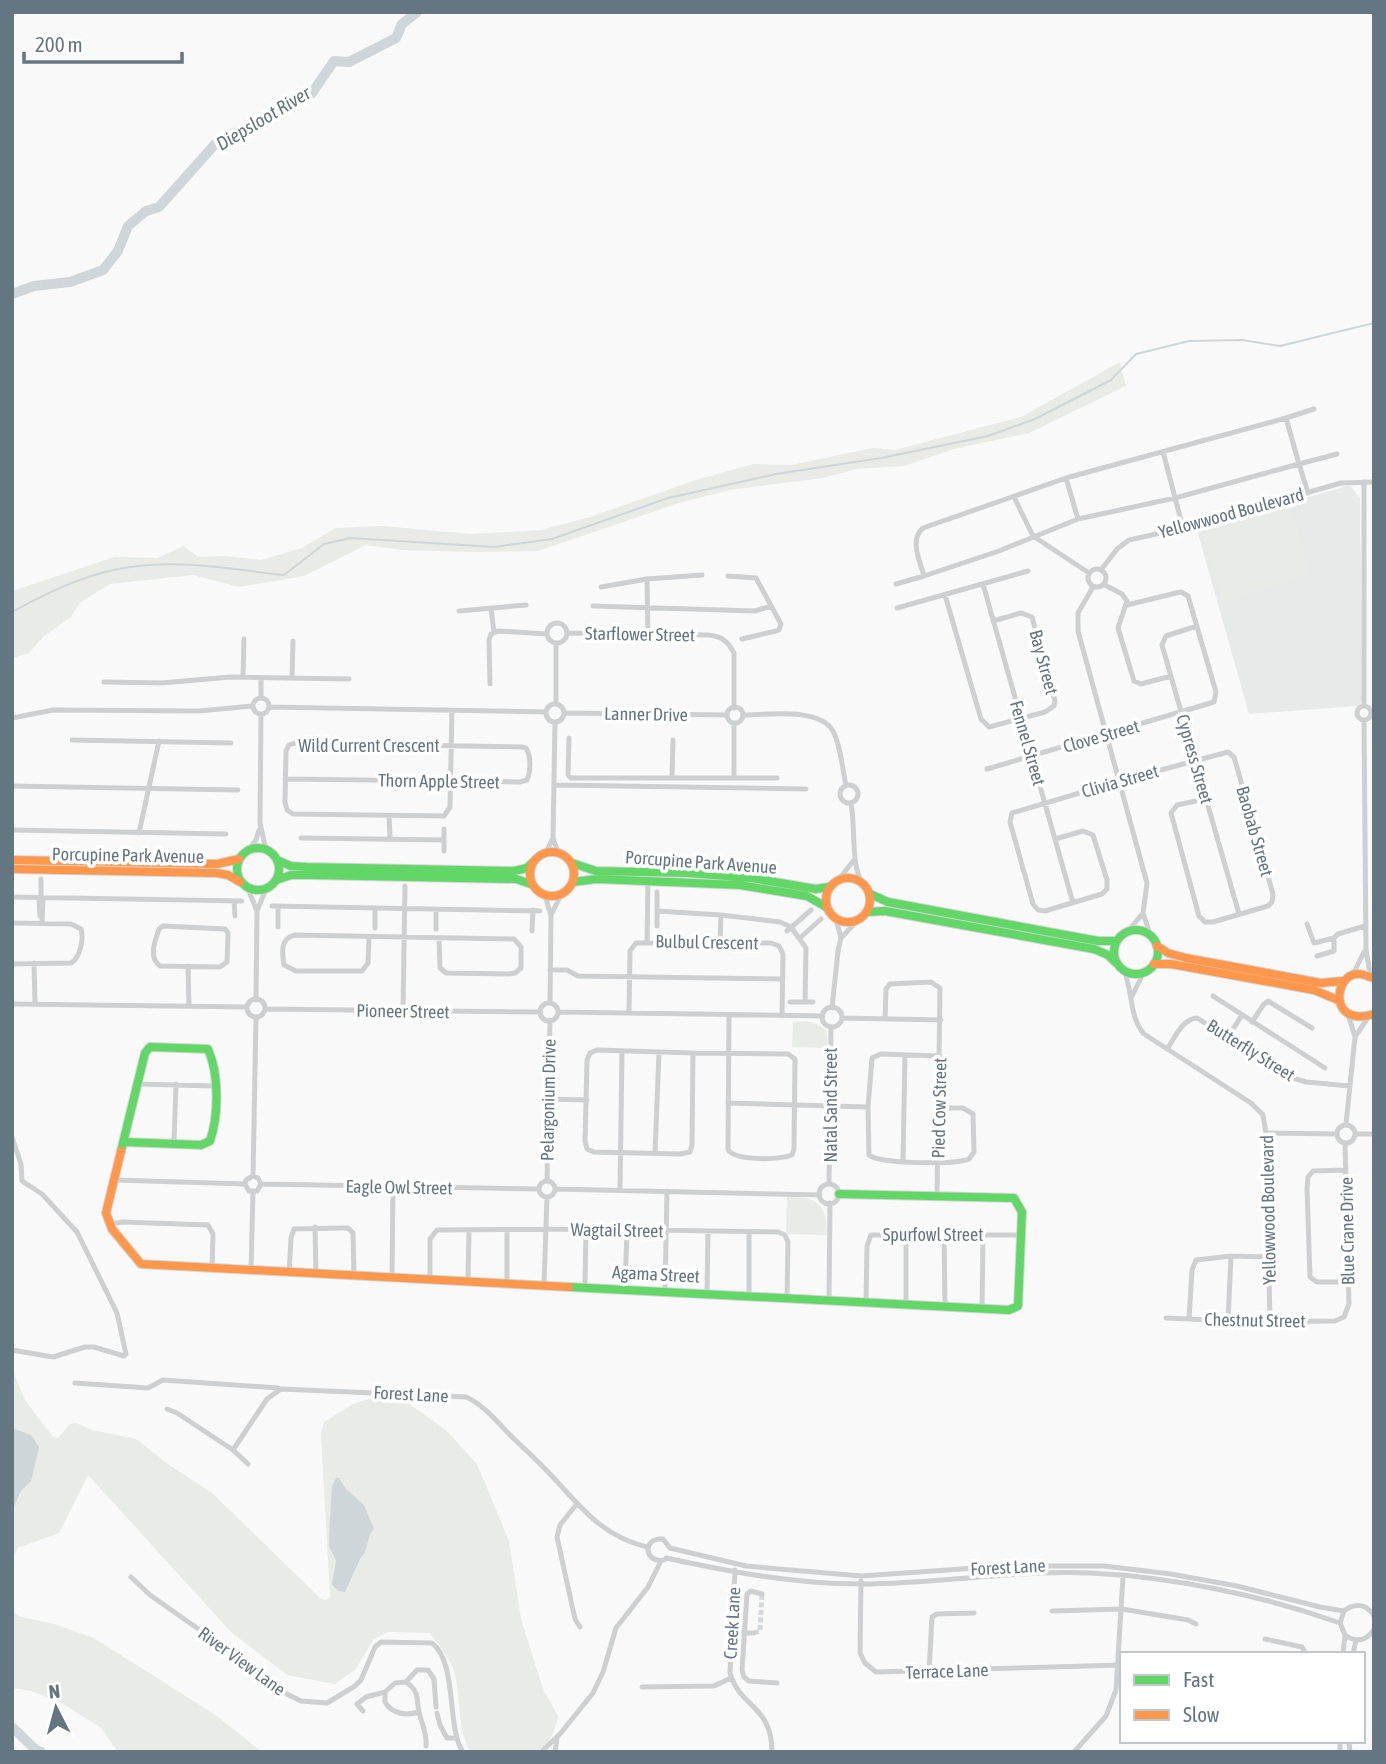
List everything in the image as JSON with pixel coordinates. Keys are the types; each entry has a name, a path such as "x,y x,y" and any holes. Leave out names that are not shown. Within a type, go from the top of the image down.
{"street":[{"path":"924,576 915,540 918,532 1066,478 1314,409"},
{"path":"1286,418 1308,493"},
{"path":"1163,452 1183,528"},
{"path":"896,584 999,551 1078,519 1175,498 1337,454"},
{"path":"1066,478 1078,519"},
{"path":"1364,482 1364,706 1368,707 1371,713 1370,717 1364,720 1365,926 1369,968 1374,977"},
{"name":"Yellowwood Boulevard","path":"1101,570 1116,549 1129,540 1183,528 1341,483 1374,482"},
{"path":"1014,496 1033,536 1089,573"},
{"path":"1365,523 1374,523"},
{"path":"1093,569 1101,570 1106,575 1105,584 1093,587 1087,580 1089,573 1093,569"},
{"path":"897,608 1028,571"},
{"path":"601,587 647,579 702,575"},
{"path":"728,576 756,578 780,624 779,630 742,639"},
{"path":"647,579 648,636"},
{"name":"Fennel Street","path":"983,584 1073,903"},
{"path":"1105,584 1126,598 1127,605 1119,623 1119,633 1134,681 1141,684 1171,676"},
{"path":"1093,587 1080,606 1077,626 1146,876 1147,891 1143,913 1157,946 1157,959 1144,972 1132,996"},
{"path":"1127,605 1185,593 1190,600 1197,626"},
{"name":"Bay Street","path":"945,595 983,723 993,726 1050,709 1054,706 1055,697 1032,617 1021,613 993,621"},
{"path":"459,611 526,605"},
{"path":"593,607 755,611 771,606"},
{"path":"491,608 494,632"},
{"path":"558,624 565,628 567,633 564,641 556,643 549,639 547,634 550,626 558,624"},
{"name":"Clove Street","path":"987,769 1213,702 1216,692 1197,626"},
{"name":"Cypress Street","path":"1197,626 1164,638 1162,645 1239,914"},
{"name":"Starflower Street","path":"567,633 708,635 726,641 735,660 734,708"},
{"path":"490,684 488,640 491,634 547,634"},
{"path":"243,677 244,639"},
{"path":"292,678 293,642"},
{"path":"556,643 556,704"},
{"path":"1364,668 1374,669"},
{"path":"104,682 162,683 199,678 243,677 349,679"},
{"path":"261,678 261,698"},
{"path":"261,698 255,701 253,706 255,712 261,715"},
{"path":"261,698 267,701 270,707"},
{"path":"546,712 550,705 561,706 564,713 562,718 555,722"},
{"path":"12,718 53,710 199,711 253,706"},
{"path":"270,707 546,712"},
{"path":"261,715 270,707"},
{"path":"734,723 727,715 729,710 739,709 743,715"},
{"name":"Wild Current Crescent","path":"452,710 452,746 450,807 444,816 293,814 285,806 286,751 291,744 452,746"},
{"path":"546,712 550,720 555,722"},
{"name":"Lanner Drive","path":"564,713 727,715"},
{"path":"261,715 260,824 265,850 277,860 291,866 514,871 527,868 546,852 553,838"},
{"path":"734,723 739,722 743,715"},
{"path":"743,715 805,715 824,721 835,737 846,785"},
{"path":"551,916 561,895 573,882 574,876 572,863 558,852 553,838 555,722"},
{"path":"734,723 734,778"},
{"path":"569,738 568,775 571,778 777,778"},
{"path":"72,740 231,743"},
{"path":"672,778 673,740"},
{"path":"139,833 159,741"},
{"name":"Thorn Apple Street","path":"285,779 520,782 527,780 529,776 529,754 526,748 452,746"},
{"name":"Clivia Street","path":"1073,903 1045,911 1035,909 1010,822 1015,811 1225,751"},
{"name":"Baobab Street","path":"1206,799 1177,805 1171,813 1199,916 1205,922 1268,906 1272,902 1273,894 1234,757 1225,751"},
{"path":"1364,755 1374,755"},
{"path":"554,785 806,789"},
{"path":"846,785 855,787 858,792 856,801 851,804 845,803 840,797 841,789 846,785"},
{"path":"12,786 238,790"},
{"path":"851,804 855,833 854,860 870,894 888,902 1098,941 1116,941"},
{"path":"389,816 390,838"},
{"path":"260,824 256,840 239,859 236,869 240,882 248,888 258,891 266,889"},
{"path":"12,830 226,834"},
{"path":"444,830 444,851"},
{"path":"1055,839 1087,831 1093,835 1107,880 1107,889 1102,894 1073,903"},
{"path":"302,838 444,839"},
{"path":"248,850 265,850"},
{"path":"546,852 558,852"},
{"name":"Porcupine Park Avenue","path":"12,860 218,864 239,859"},
{"path":"276,880 279,870 277,860"},
{"path":"832,1008 835,965 841,939 836,919 826,907 825,897 829,887 854,860"},
{"path":"531,884 529,873 532,863"},
{"name":"Porcupine Park Avenue","path":"572,863 596,871 724,875 816,889 829,887"},
{"name":"Porcupine Park Avenue","path":"12,869 217,873 228,874 240,882"},
{"path":"256,1000 257,911 266,889 276,880 310,875 516,879 531,884 545,895 561,895"},
{"path":"1365,878 1374,877"},
{"path":"839,879 852,878 863,884"},
{"path":"41,879 42,921"},
{"name":"Porcupine Park Avenue","path":"573,882 597,879 728,884 813,898 826,907"},
{"path":"647,942 648,880"},
{"path":"403,1011 405,886"},
{"path":"248,888 257,911"},
{"path":"657,892 657,926"},
{"path":"841,939 867,912 870,894"},
{"path":"545,895 551,916 550,1003"},
{"path":"12,897 238,901 234,916"},
{"path":"278,927 275,907 405,908 536,911 532,931"},
{"path":"375,908 375,928"},
{"path":"436,909 436,929"},
{"path":"789,930 810,910"},
{"path":"657,911 780,922 800,938 806,948 805,1002"},
{"path":"867,912 892,912 1094,949 1108,955 1124,971 1134,974 1144,972"},
{"path":"1116,963 1113,952 1116,941 1143,913"},
{"path":"720,943 721,915"},
{"path":"800,938 821,919"},
{"path":"836,919 848,923 857,921"},
{"path":"12,923 42,921 76,925 81,929 83,937 75,961 71,963 12,964"},
{"path":"1307,924 1314,943 1365,926 1374,927"},
{"path":"163,926 225,929 228,933 228,958 224,965 188,966 156,964 152,955 159,929 163,926"},
{"path":"1129,930 1136,929 1150,934"},
{"path":"369,938 368,963 360,972 296,971 284,965 284,942 290,936 514,939 521,947 521,968 509,974 446,973 440,968 439,939"},
{"path":"1317,956 1334,951 1334,938"},
{"name":"Bulbul Crescent","path":"629,1013 631,948 636,943 775,943 782,950 782,1015"},
{"path":"1157,946 1173,955 1321,983 1343,981 1353,974 1366,950"},
{"path":"34,964 34,1004"},
{"path":"1154,964 1171,964 1314,990 1338,1000 1348,1014 1354,1037 1346,1124"},
{"path":"188,966 189,1006"},
{"path":"550,970 567,970 578,976 783,979"},
{"name":"Yellowwood Boulevard","path":"1124,971 1139,1028 1256,1106 1263,1115 1266,1132 1270,1322"},
{"path":"1353,974 1374,977"},
{"path":"1338,1000 1343,981"},
{"name":"Pied Cow Street","path":"885,1019 886,989 890,984 931,982 938,985 942,993 937,1195"},
{"path":"1213,996 1325,1068"},
{"path":"256,1000 262,1002 265,1009 263,1014 256,1017 248,1013 247,1007 251,1001 256,1000"},
{"path":"1252,1022 1268,1001 1312,1028"},
{"path":"790,1002 813,1002"},
{"path":"550,1003 555,1005 558,1012 556,1017 550,1020 545,1019 541,1012 544,1004 550,1003"},
{"path":"12,1004 247,1007"},
{"path":"832,1008 838,1009 842,1018 840,1024 831,1027 825,1024 822,1016 826,1010 832,1008"},
{"name":"Pioneer Street","path":"265,1009 541,1012"},
{"path":"558,1012 822,1016"},
{"path":"1348,1014 1358,1018 1371,1015"},
{"path":"693,1053 692,1149 686,1154 594,1152 587,1149 587,1060 590,1053 597,1050 729,1053 792,1056 796,1063 792,1155 780,1158 738,1157 730,1154 728,1150 728,1103 729,1053 729,1015"},
{"path":"1354,1037 1371,1015"},
{"path":"1228,1037 1242,1016"},
{"path":"253,1176 256,1017"},
{"path":"842,1018 941,1020"},
{"name":"Butterfly Street","path":"1167,1049 1185,1023 1194,1018 1293,1078 1306,1082 1350,1086"},
{"name":"Pelargonium Drive","path":"547,1180 550,1020"},
{"name":"Natal Sand Street","path":"829,1184 831,1027"},
{"path":"125,1142 201,1144 210,1141 214,1131 211,1052 203,1047 150,1047 143,1058 107,1209 109,1224 206,1224 212,1228 214,1234 212,1268"},
{"path":"620,1190 622,1051"},
{"path":"656,1153 659,1052"},
{"path":"940,1056 881,1054 872,1058 868,1107 869,1155 875,1159 938,1162 965,1161 972,1157 973,1114 963,1108 940,1108"},
{"path":"903,1160 905,1055"},
{"path":"138,1084 214,1086"},
{"path":"174,1143 176,1084"},
{"path":"549,1099 587,1100"},
{"path":"728,1103 868,1107"},
{"path":"1346,1124 1352,1126 1355,1134 1352,1141 1345,1143 1338,1139 1336,1134 1339,1127 1346,1124"},
{"path":"1266,1132 1336,1134"},
{"path":"1355,1134 1374,1134"},
{"path":"12,1137 21,1164 22,1181 42,1194 69,1221 87,1250 120,1321 126,1354 119,1357 94,1347 85,1347 53,1357 12,1350"},
{"name":"Blue Crane Drive","path":"1344,1317 1349,1308 1345,1143"},
{"path":"1346,1170 1316,1170 1310,1174 1307,1181 1307,1201 1310,1277 1317,1282 1348,1282"},
{"path":"253,1176 258,1178 261,1184 257,1191 253,1192"},
{"path":"245,1185 246,1180 253,1176"},
{"path":"116,1180 245,1185"},
{"path":"547,1180 551,1181 555,1189 553,1195 547,1198 539,1193 538,1189 540,1183 547,1180"},
{"name":"Eagle Owl Street","path":"261,1184 538,1189"},
{"path":"829,1184 836,1186 839,1194 836,1201 830,1203 824,1202 820,1195 821,1188 829,1184"},
{"path":"245,1185 253,1192"},
{"path":"392,1277 393,1187"},
{"path":"555,1189 820,1195"},
{"path":"665,1290 667,1191"},
{"path":"251,1270 253,1192"},
{"name":"Agama Street","path":"109,1224 139,1263 982,1308 1012,1309 1019,1303 1021,1208 1014,1198 839,1194"},
{"path":"544,1284 547,1198"},
{"path":"829,1299 830,1203"},
{"path":"289,1273 292,1231 299,1227 315,1227 346,1228 351,1231 354,1240 354,1275"},
{"path":"315,1227 316,1274"},
{"name":"Wagtail Street","path":"430,1279 432,1234 440,1229 782,1233 788,1237 787,1298"},
{"path":"585,1286 586,1229"},
{"path":"468,1281 469,1230"},
{"path":"507,1230 507,1283"},
{"path":"625,1288 627,1230"},
{"path":"707,1293 708,1232"},
{"path":"749,1232 749,1295"},
{"name":"Spurfowl Street","path":"866,1302 869,1237 875,1233 1021,1235"},
{"path":"906,1234 906,1304"},
{"path":"944,1234 944,1306"},
{"path":"982,1308 983,1234"},
{"path":"1228,1321 1231,1256"},
{"path":"1189,1319 1194,1263 1202,1258 1269,1257"},
{"name":"Chestnut Street","path":"1166,1318 1270,1322 1335,1321 1344,1317"},
{"name":"Forest Lane","path":"75,1383 148,1388 163,1380 468,1398 485,1410 528,1452 576,1505 618,1536 647,1547"},
{"path":"233,1450 269,1396 276,1390 285,1388"},
{"path":"167,1409 233,1450 248,1464"},
{"path":"576,1505 560,1525 557,1538 575,1619 580,1627"},
{"path":"541,1751 559,1735 598,1684 617,1628 652,1579 670,1548 666,1540 659,1538 652,1540 647,1547 652,1579"},
{"name":"Forest Lane","path":"670,1548 735,1564 861,1576 1005,1566 1092,1565 1171,1574 1237,1586 1344,1611"},
{"path":"650,1558 664,1559"},
{"name":"Forest Lane","path":"664,1559 793,1581 862,1584 1017,1573 1090,1573 1162,1580 1228,1593 1340,1623"},
{"name":"Creek Lane","path":"735,1564 729,1666 731,1678 768,1724 772,1752"},
{"path":"1120,1652 1124,1569"},
{"name":"Terrace Lane","path":"861,1576 860,1653 864,1663 872,1670 883,1673 1120,1665"},
{"name":"River View Lane","path":"131,1577 150,1595 285,1693 301,1701 327,1703 355,1686 361,1680 375,1647 381,1642 432,1643 439,1649 448,1675 457,1738 463,1752"},
{"path":"762,1594 751,1591 747,1594 742,1670 746,1679 751,1682 777,1683"},
{"path":"1343,1652 1345,1635 1340,1623 1344,1611 1354,1605 1374,1606"},
{"path":"1366,1607 1374,1616"},
{"path":"1052,1611 1122,1609 1188,1620 1196,1624"},
{"path":"929,1672 932,1617 937,1614 974,1613"},
{"path":"1345,1635 1356,1640 1366,1638 1374,1629"},
{"path":"731,1633 754,1633"},
{"path":"1265,1639 1302,1647 1305,1652"},
{"path":"1353,1652 1356,1640"},
{"path":"1074,1752 1106,1716 1116,1690 1120,1665"},
{"path":"363,1711 357,1705 358,1702 385,1692 395,1683 406,1682 417,1670 428,1670 434,1679 437,1710 444,1735 447,1738 457,1738"},
{"path":"642,1687 714,1686 731,1678"},
{"path":"406,1682 418,1694 419,1712 426,1728 426,1746"},
{"path":"385,1692 385,1702 391,1710 404,1714 419,1712"},
{"path":"541,1751 553,1752 559,1735"}],"shaded area":[{"path":"1120,362 1126,386 1029,433 954,449 904,466 857,469 823,478 730,490 679,503 538,551 402,550 366,545 304,576 239,587 193,575 110,584 80,603 71,617 44,636 29,653 12,658 12,591 114,557 157,558 184,546 198,557 224,556 261,560 302,548 336,528 382,526 471,534 541,530 590,517 696,480 753,464 791,465 873,448 895,450 1021,417"},
{"path":"1350,485 1360,498 1362,702 1358,706 1249,714 1197,530"},
{"path":"1291,507 1311,573 1222,601 1202,534"},
{"path":"806,1021 826,1030 828,1048 792,1047 793,1022"},
{"path":"787,1197 806,1198 818,1204 825,1216 827,1235 788,1234"},
{"path":"12,1369 25,1400 53,1437 58,1438 70,1424 76,1423 92,1430 136,1439 211,1492 320,1598 326,1600 330,1597 321,1434 324,1422 353,1404 382,1395 398,1396 446,1430 477,1464 509,1541 521,1619 543,1689 558,1716 548,1742 537,1752 471,1752 463,1735 454,1671 430,1633 388,1632 373,1640 356,1669 335,1684 287,1675 231,1632 88,1475 59,1533 18,1548 12,1559"},
{"path":"12,1428 31,1435 39,1447 31,1481 20,1492 12,1512"},
{"path":"336,1478 364,1505 374,1529 345,1592 338,1591 332,1584 336,1561 329,1546 332,1486"},
{"path":"12,1610 18,1616 54,1624 94,1638 217,1716 262,1752 118,1752 101,1728 58,1701 31,1691 12,1688"}],"waterway":[{"name":"Diepsloot River","path":"12,294 34,286 70,282 103,270 118,251 128,226 146,211 159,207 217,142 312,93 334,61 349,62 396,38 402,24 417,12"},
{"path":"12,612 73,583 122,568 156,564 193,565 284,575 324,544 350,538 494,547 552,539 668,498 776,474 881,458 988,436 1035,419 1111,380 1136,354 1189,341 1242,340 1280,346 1374,323"},
{"path":"12,1727 41,1752"}],"tunnel":[{"path":"754,1633 760,1631 762,1594"}],"traffic: fast":[{"path":"258,848 273,854 279,869 273,884 258,890 243,884 237,869 243,854 258,848"},
{"path":"277,860 291,866 307,867 514,871 527,868 532,863"},
{"path":"572,863 596,871 689,873 751,878 816,889 829,887"},
{"path":"276,880 291,875 310,875 516,879 531,884"},
{"path":"573,882 597,879 740,885 807,896 826,907"},
{"path":"870,894 888,902 1098,941 1116,941"},
{"path":"867,912 885,911 1094,949 1108,955 1116,963"},
{"path":"1136,930 1145,931 1152,936 1157,943 1158,952 1157,961 1152,968 1145,973 1136,974 1127,973 1120,968 1115,961 1114,952 1115,943 1120,936 1127,931 1136,930"},
{"path":"121,1151 145,1053 150,1047 208,1049 214,1070 216,1095 215,1119 210,1141 201,1145 125,1142"},
{"path":"569,1287 1009,1310 1018,1306 1022,1212 1014,1198 839,1194"}],"traffic: slow":[{"path":"552,852 561,853 568,858 573,865 574,874 573,883 568,890 561,895 552,896 543,895 536,890 531,883 530,874 531,865 536,858 543,853 552,852"},
{"path":"12,860 217,864 239,859"},
{"path":"12,869 217,873 228,875 240,882"},
{"path":"848,878 857,879 864,884 869,891 870,900 869,909 864,916 857,921 848,922 839,921 832,916 827,909 826,900 827,891 832,884 839,879 848,878"},
{"path":"1157,946 1168,953 1186,958 1321,983 1343,981"},
{"path":"1154,964 1171,964 1314,990 1338,1000"},
{"path":"1374,978 1359,974 1349,977 1340,991 1342,1008 1349,1014 1374,1014"},
{"path":"121,1151 106,1213 112,1229 141,1264 569,1287"}]}
